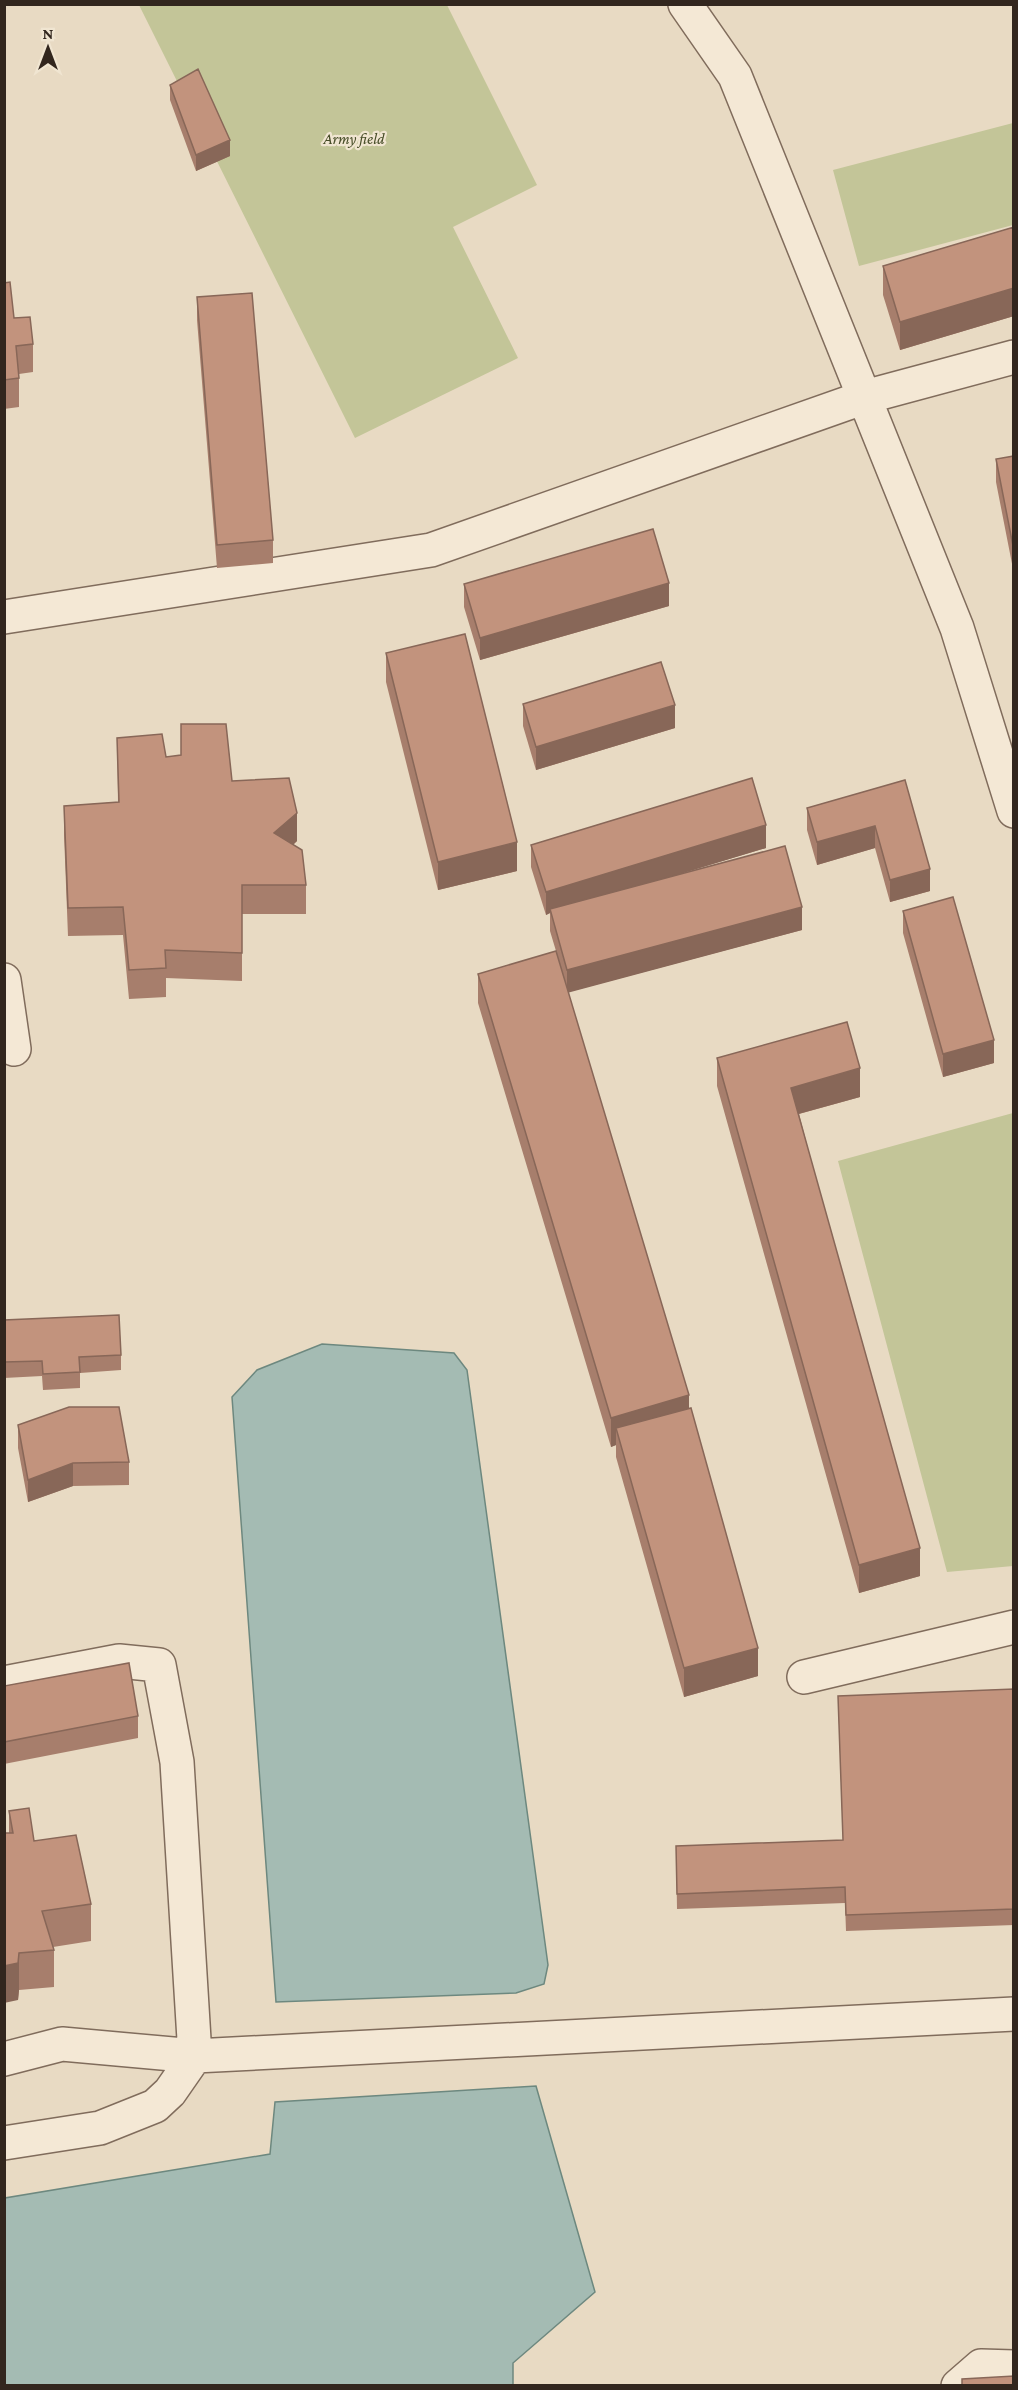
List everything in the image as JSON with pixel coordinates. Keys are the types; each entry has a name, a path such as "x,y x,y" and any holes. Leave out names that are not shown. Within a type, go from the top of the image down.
{"street":[{"path":"685,4 735,76 957,628 1014,811"},
{"path":"4,617 431,550 865,397 1014,357"},
{"path":"4,980 14,1049"},
{"path":"804,1677 1014,1627"},
{"path":"4,1683 119,1661 159,1665 177,1762 195,2056 170,2092 155,2106 100,2128 4,2143"},
{"path":"4,2059 62,2044 195,2056 1014,2014"},
{"path":"958,2385 981,2366 1014,2367"}],"green space":[{"name":"Army field","path":"139,5 447,5 537,185 453,227 518,358 355,438"},
{"path":"1013,123 1013,225 859,266 833,170"},
{"path":"1013,1113 1013,1566 947,1572 838,1161"}],"water":[{"path":"322,1344 454,1353 467,1370 548,1965 544,1984 516,1993 276,2002 232,1397 257,1370"},
{"path":"536,2086 595,2292 513,2363 513,2385 5,2385 5,2198 270,2154 275,2102"}],"building":[{"path":"198,69 230,140 196,155 170,85"},
{"path":"1014,227 1014,288 900,322 883,266"},
{"path":"10,282 14,318 30,317 33,344 16,346 19,378 4,380 4,283"},
{"path":"252,293 273,540 217,545 197,297"},
{"path":"1014,456 1014,551 996,459"},
{"path":"653,529 669,583 480,638 464,584"},
{"path":"465,634 517,842 438,862 386,653"},
{"path":"661,662 675,705 536,747 523,704"},
{"path":"181,724 226,724 232,781 289,778 297,813 274,833 302,850 306,885 242,885 242,953 165,950 166,968 129,970 123,907 68,908 64,806 119,802 117,738 162,734 166,757 181,755"},
{"path":"752,778 766,825 546,892 531,845"},
{"path":"905,780 930,869 890,880 875,826 817,842 807,808"},
{"path":"785,846 802,907 567,970 550,909"},
{"path":"953,897 994,1040 943,1054 903,911"},
{"path":"556,951 689,1395 611,1418 478,974"},
{"path":"847,1022 860,1068 791,1088 920,1548 859,1565 717,1058"},
{"path":"119,1315 121,1355 79,1357 80,1372 43,1374 42,1361 4,1362 4,1320"},
{"path":"69,1407 119,1407 129,1462 73,1463 28,1480 18,1425"},
{"path":"691,1408 758,1648 684,1668 616,1428"},
{"path":"129,1663 138,1716 4,1742 4,1686"},
{"path":"1014,1689 1014,1909 846,1915 845,1887 677,1894 676,1846 843,1840 838,1696"},
{"path":"29,1808 34,1841 76,1835 91,1904 42,1911 54,1950 19,1953 18,1963 4,1966 4,1833 13,1833 9,1811"},
{"path":"1014,2376 1014,2385 962,2385 962,2379"}]}
